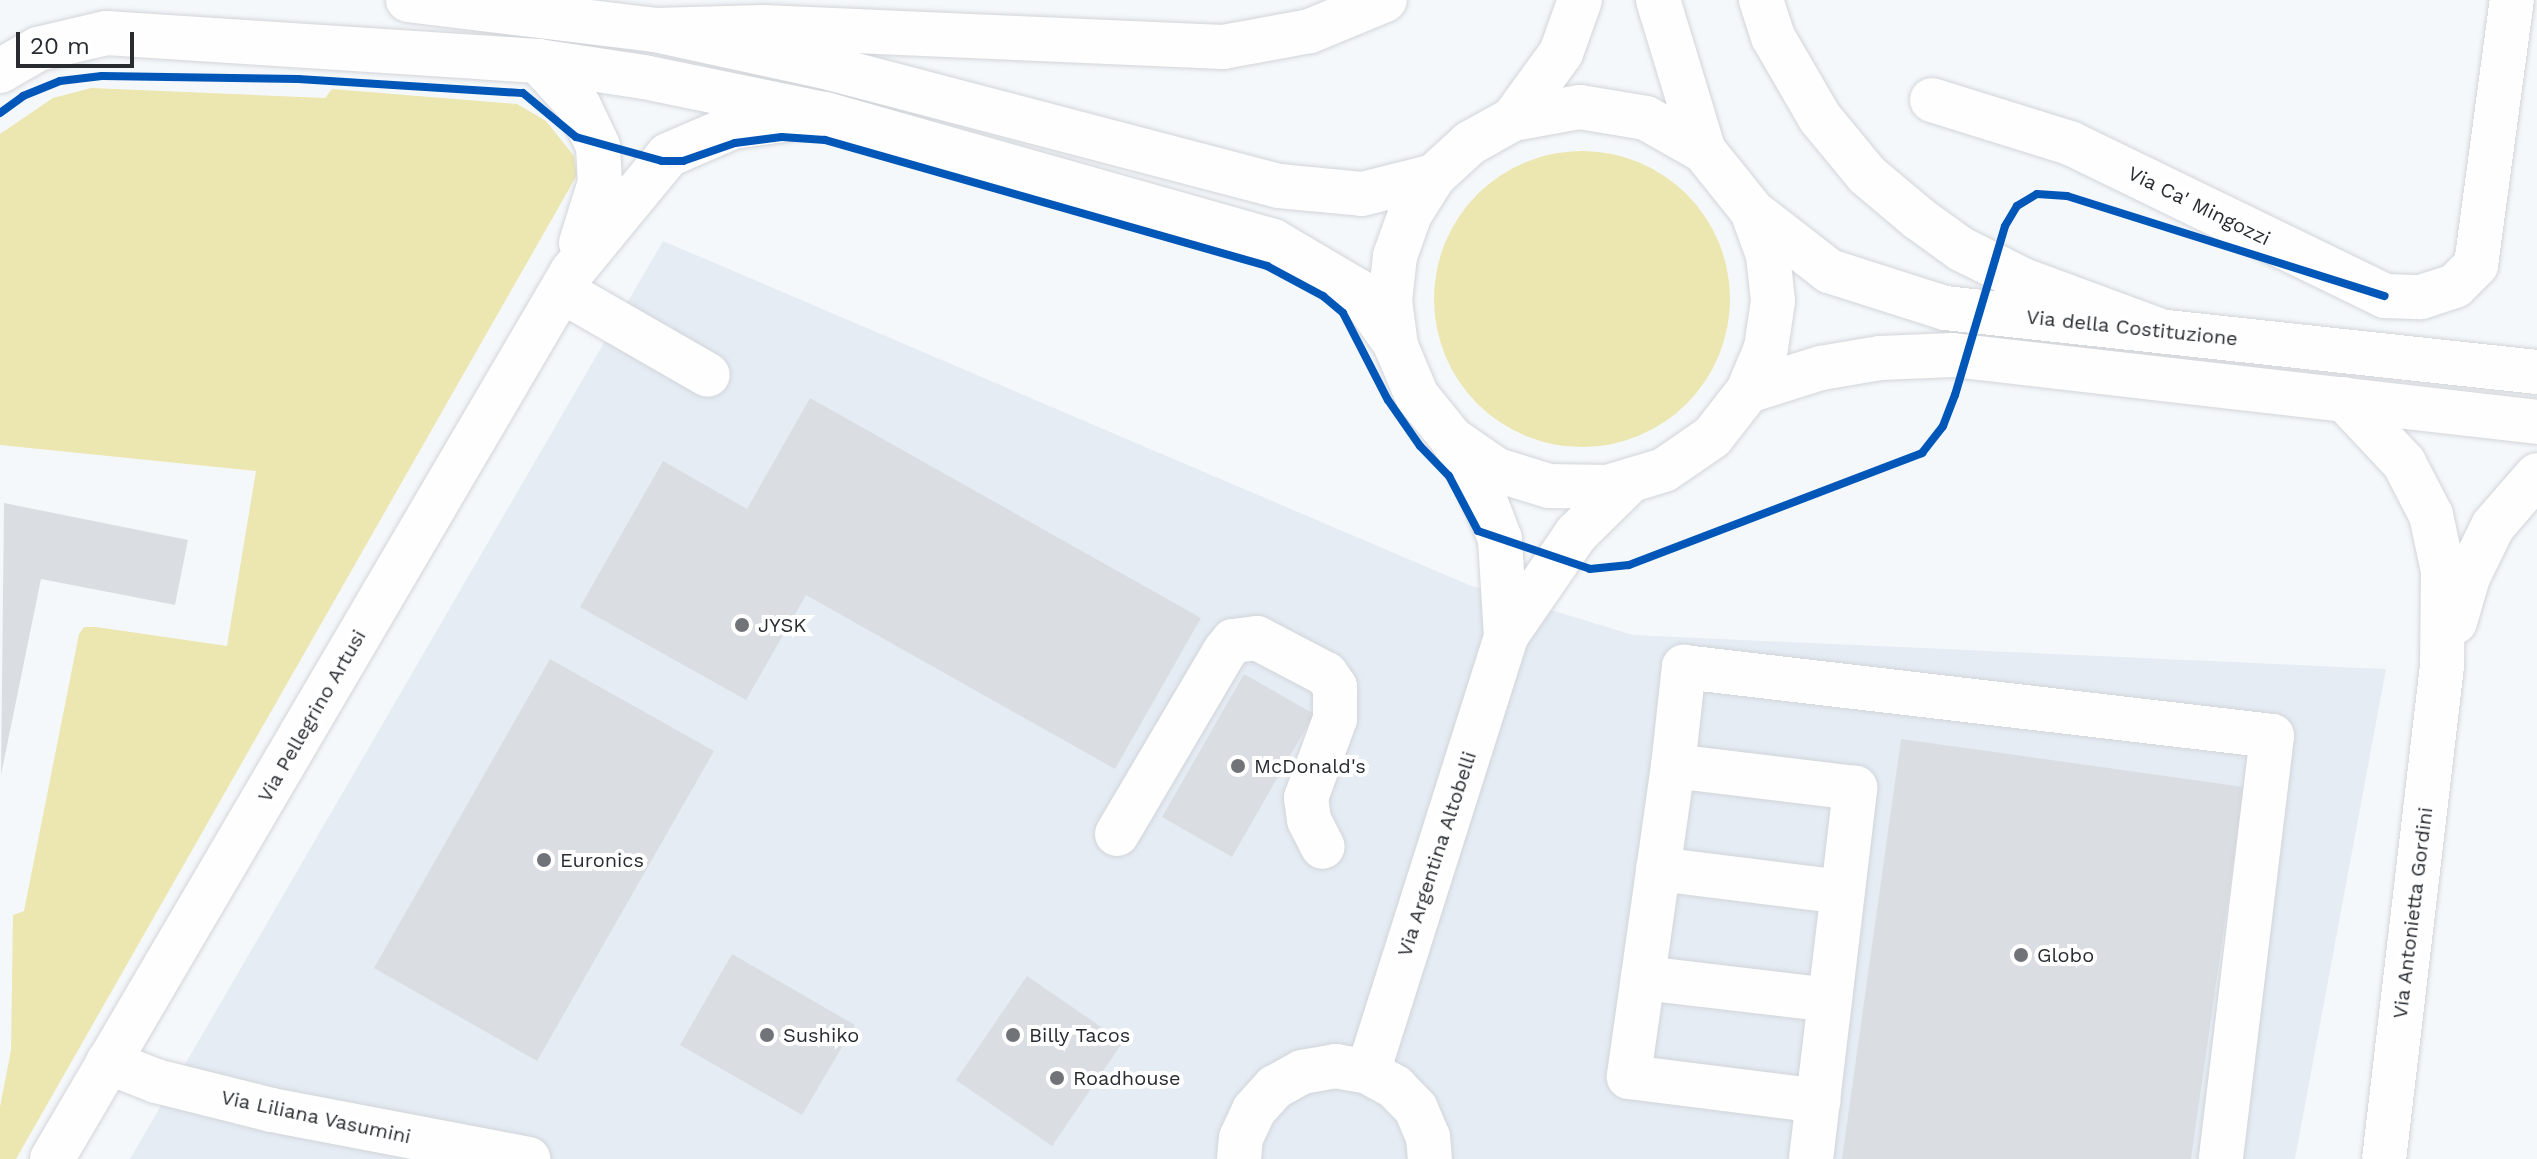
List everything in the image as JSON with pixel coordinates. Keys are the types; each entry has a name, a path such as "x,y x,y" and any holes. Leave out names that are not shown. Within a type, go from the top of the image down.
{"main road":[{"path":"408,0 655,30 829,68 1279,186 1362,194 1434,176"},
{"path":"655,30 764,27 1223,47 1310,31 1385,0"},
{"path":"1513,119 1561,53 1580,0"},
{"path":"1658,0 1704,151"},
{"path":"1761,0 1773,37 1820,118 1867,175 1918,218 1961,249 2023,280 2161,331"},
{"name":"Via Ca' Mingozzi","path":"1932,100 2070,143 2385,296 2421,297 2455,286 2476,265 2520,8"},
{"path":"0,71 38,49 106,33 538,61 825,114 1273,241 1358,291 1396,346 1417,396 1452,439 1497,470 1549,486 1608,487 1664,470 1712,437 1748,391 1766,348 1773,301 1768,255 1752,211 1704,151 1646,118 1580,107 1513,119 1470,143 1434,176 1410,214 1395,256 1390,301 1396,346"},
{"path":"538,61 579,106 598,146 600,182 567,282"},
{"path":"567,282 668,155 733,127 825,114"},
{"name":"Via della Costituzione","path":"1752,211 1829,271 1945,308 2537,372"},
{"path":"567,282 708,375"},
{"name":"Via Pellegrino Artusi","path":"52,1159 567,282"},
{"path":"1748,391 1821,368 1880,358 1953,355 2537,422"},
{"name":"Via Antonietta Gordini","path":"2344,399 2404,463 2431,515 2443,571 2442,666 2384,1159"},
{"name":"Via Argentina Altobelli","path":"1452,439 1480,487 1500,539 1506,636"},
{"name":"Via Antonietta Gordini","path":"2442,666 2468,577 2493,526 2537,475"},
{"name":"Via Argentina Altobelli","path":"1368,1072 1506,636 1576,534 1631,480"},
{"path":"1117,834 1225,651 1233,641 1257,638 1326,674 1335,687 1335,719 1306,798 1309,820 1323,847"},
{"path":"1818,1101 1629,1077 1684,667 2272,736 2221,1159"},
{"path":"1673,766 1855,788 1811,1159"},
{"path":"1658,869 1843,892"},
{"path":"1643,978 1830,1000"},
{"name":"Via Liliana Vasumini","path":"108,1062 156,1081 272,1110 528,1159"},
{"path":"1239,1159 1241,1138 1254,1110 1275,1087 1302,1072 1335,1066 1368,1072 1395,1087 1416,1109 1428,1137 1430,1159"}],"shaded area":[{"path":"91,88 325,98 332,89 517,104 546,121 574,156 577,175 16,1159 0,1159 0,1107 11,1050 13,915 24,911 79,634 84,627 96,627 227,646 256,471 0,445 0,134 53,98"},
{"path":"1567,151 1597,151 1625,157 1652,168 1676,184 1697,205 1713,229 1724,256 1730,299 1724,342 1713,369 1697,393 1676,414 1652,430 1625,441 1597,447 1567,447 1539,441 1512,430 1488,414 1467,393 1451,369 1440,342 1434,314 1434,284 1440,256 1451,229 1467,205 1488,184 1512,168 1539,157"},
{"path":"663,241 1469,585 1633,635 2386,669 2295,1159 130,1159"}],"building":[{"path":"810,398 1201,618 1115,769 806,595 746,700 580,607 663,461 747,509"},
{"path":"4,503 188,540 175,605 41,579 1,775"},
{"name":"Euronics","path":"550,659 714,751 537,1061 374,968"},
{"name":"McDonald's","path":"1244,674 1314,714 1232,857 1162,817"},
{"path":"1901,739 2244,787 2191,1159 1842,1159"},
{"name":"Sushiko","path":"732,954 855,1025 802,1115 680,1045"},
{"path":"1027,976 1123,1042 1052,1146 956,1080"}],"cycle path":[{"path":"0,113 23,96 60,81 102,76 298,79 523,93 576,137 662,161 683,161 735,143 782,137 825,140 1267,266 1323,296 1343,313 1388,400 1420,446 1449,476 1478,531 1590,569 1629,565 1922,453 1943,426 1955,395 2005,226 2017,206 2037,194 2067,196 2385,296"}],"place":[{"name":"JYSK","path":"742,625"},
{"name":"McDonald's","path":"1238,766"},
{"name":"Euronics","path":"544,860"},
{"name":"Globo","path":"2021,955"},
{"name":"Sushiko","path":"767,1035"},
{"name":"Billy Tacos","path":"1013,1035"},
{"name":"Roadhouse","path":"1057,1078"}]}
